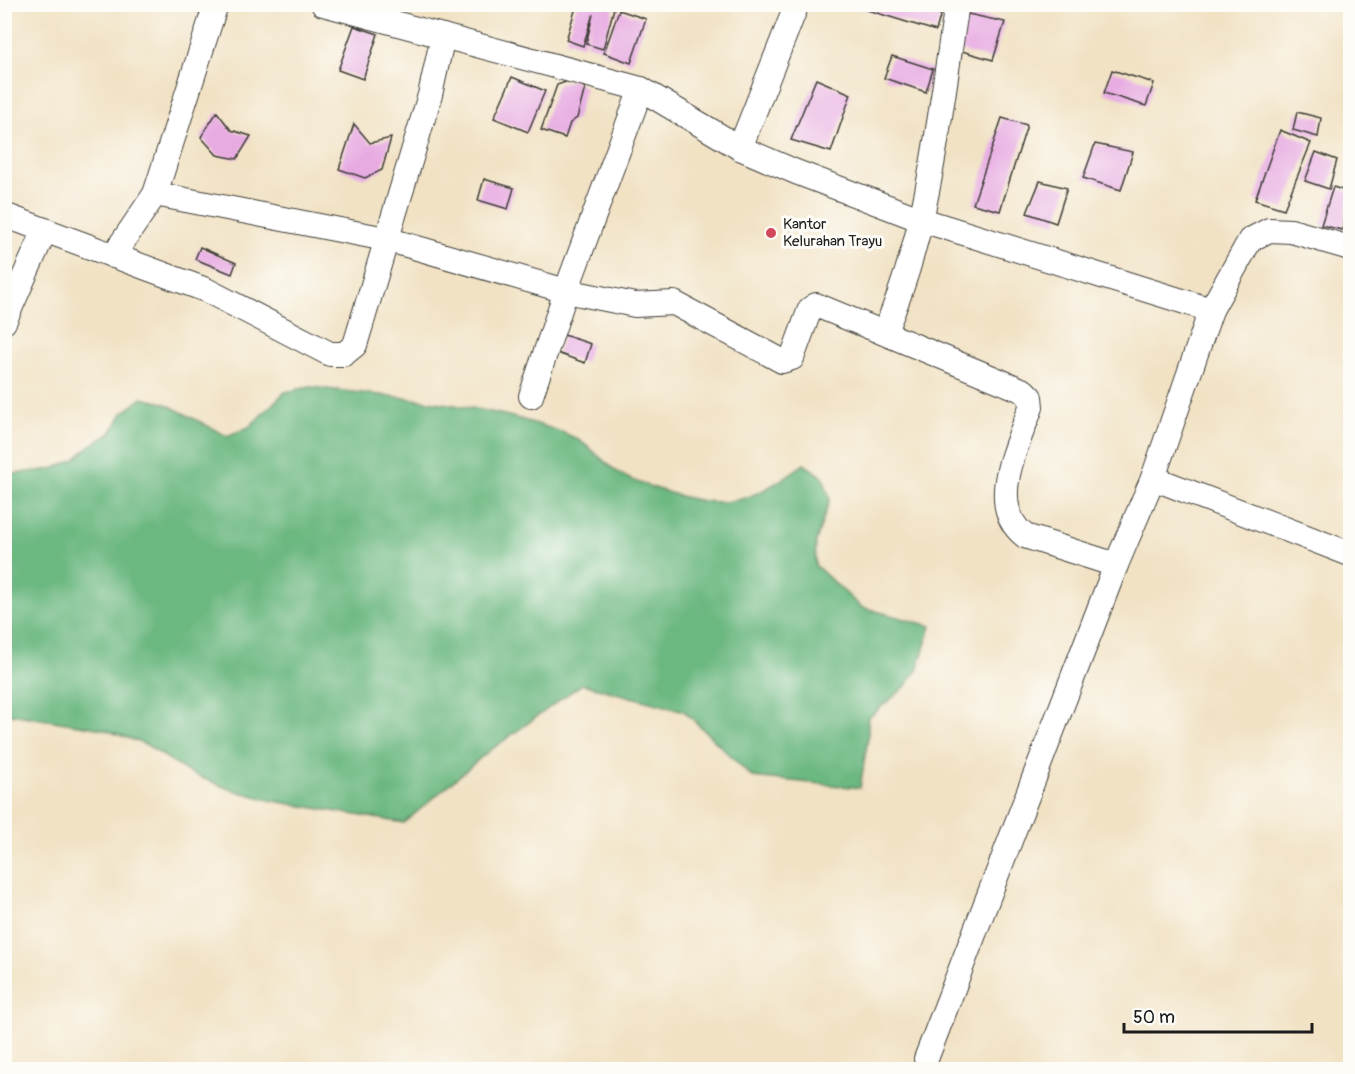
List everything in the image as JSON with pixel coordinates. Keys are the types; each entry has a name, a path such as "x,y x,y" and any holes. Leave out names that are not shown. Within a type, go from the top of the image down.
{"street":[{"path":"113,256 155,194 216,4"},
{"path":"323,4 641,89 740,148 922,220 1211,310"},
{"path":"740,148 797,4"},
{"path":"884,333 895,309 922,220 957,4"},
{"path":"4,215 228,300 330,354 344,354 355,345 430,95 443,36"},
{"path":"531,396 566,291 641,89"},
{"path":"155,194 386,239 566,291 636,305 674,303 782,361 789,361 792,358 810,309 816,305 1024,391 1029,397 1031,407 1006,484 1005,505 1013,527 1025,536 1116,565"},
{"path":"4,322 45,230"},
{"path":"926,1059 1116,565 1152,478 1211,310 1250,240 1269,230 1292,231 1350,248"},
{"path":"1152,478 1350,554"}],"green space":[{"path":"309,387 439,402 534,423 572,436 631,480 691,499 726,502 741,499 770,486 804,464 823,477 830,499 816,541 815,565 861,607 931,626 917,671 904,688 868,718 868,738 860,788 752,777 684,711 582,684 484,755 404,823 273,801 229,789 188,772 147,745 103,729 5,713 5,475 52,469 74,460 91,445 111,433 123,413 142,398 164,403 227,436 249,427 285,392"}],"building":[{"path":"577,4 603,5 614,8 603,49 586,44 593,14 583,46 566,40"},
{"path":"866,4 929,4 942,9 936,31 864,9"},
{"path":"619,10 646,19 631,63 604,53"},
{"path":"968,14 1005,22 993,60 955,49"},
{"path":"354,26 378,34 363,79 338,70"},
{"path":"892,56 933,69 926,92 884,78"},
{"path":"1112,70 1154,83 1146,106 1104,93"},
{"path":"512,77 545,91 528,132 494,118"},
{"path":"574,79 585,88 577,118 570,123 565,138 541,130 557,85"},
{"path":"816,79 851,94 831,152 791,140"},
{"path":"217,112 231,130 251,136 237,159 217,155 201,137"},
{"path":"1297,112 1321,118 1318,137 1293,130"},
{"path":"1002,118 1027,125 1000,211 973,204"},
{"path":"354,124 370,143 391,138 382,170 365,178 339,169"},
{"path":"1280,130 1311,143 1284,209 1255,200"},
{"path":"1095,144 1133,152 1121,190 1083,178"},
{"path":"1316,152 1337,160 1329,189 1305,181"},
{"path":"484,179 514,188 508,209 478,200"},
{"path":"1040,181 1067,188 1056,223 1027,213"},
{"path":"1333,187 1350,192 1342,230 1321,225"},
{"path":"200,247 236,263 232,274 195,259"},
{"path":"564,335 591,344 585,363 557,353"}],"place":[{"name":"Kantor Kelurahan Trayu","path":"771,233"}]}
